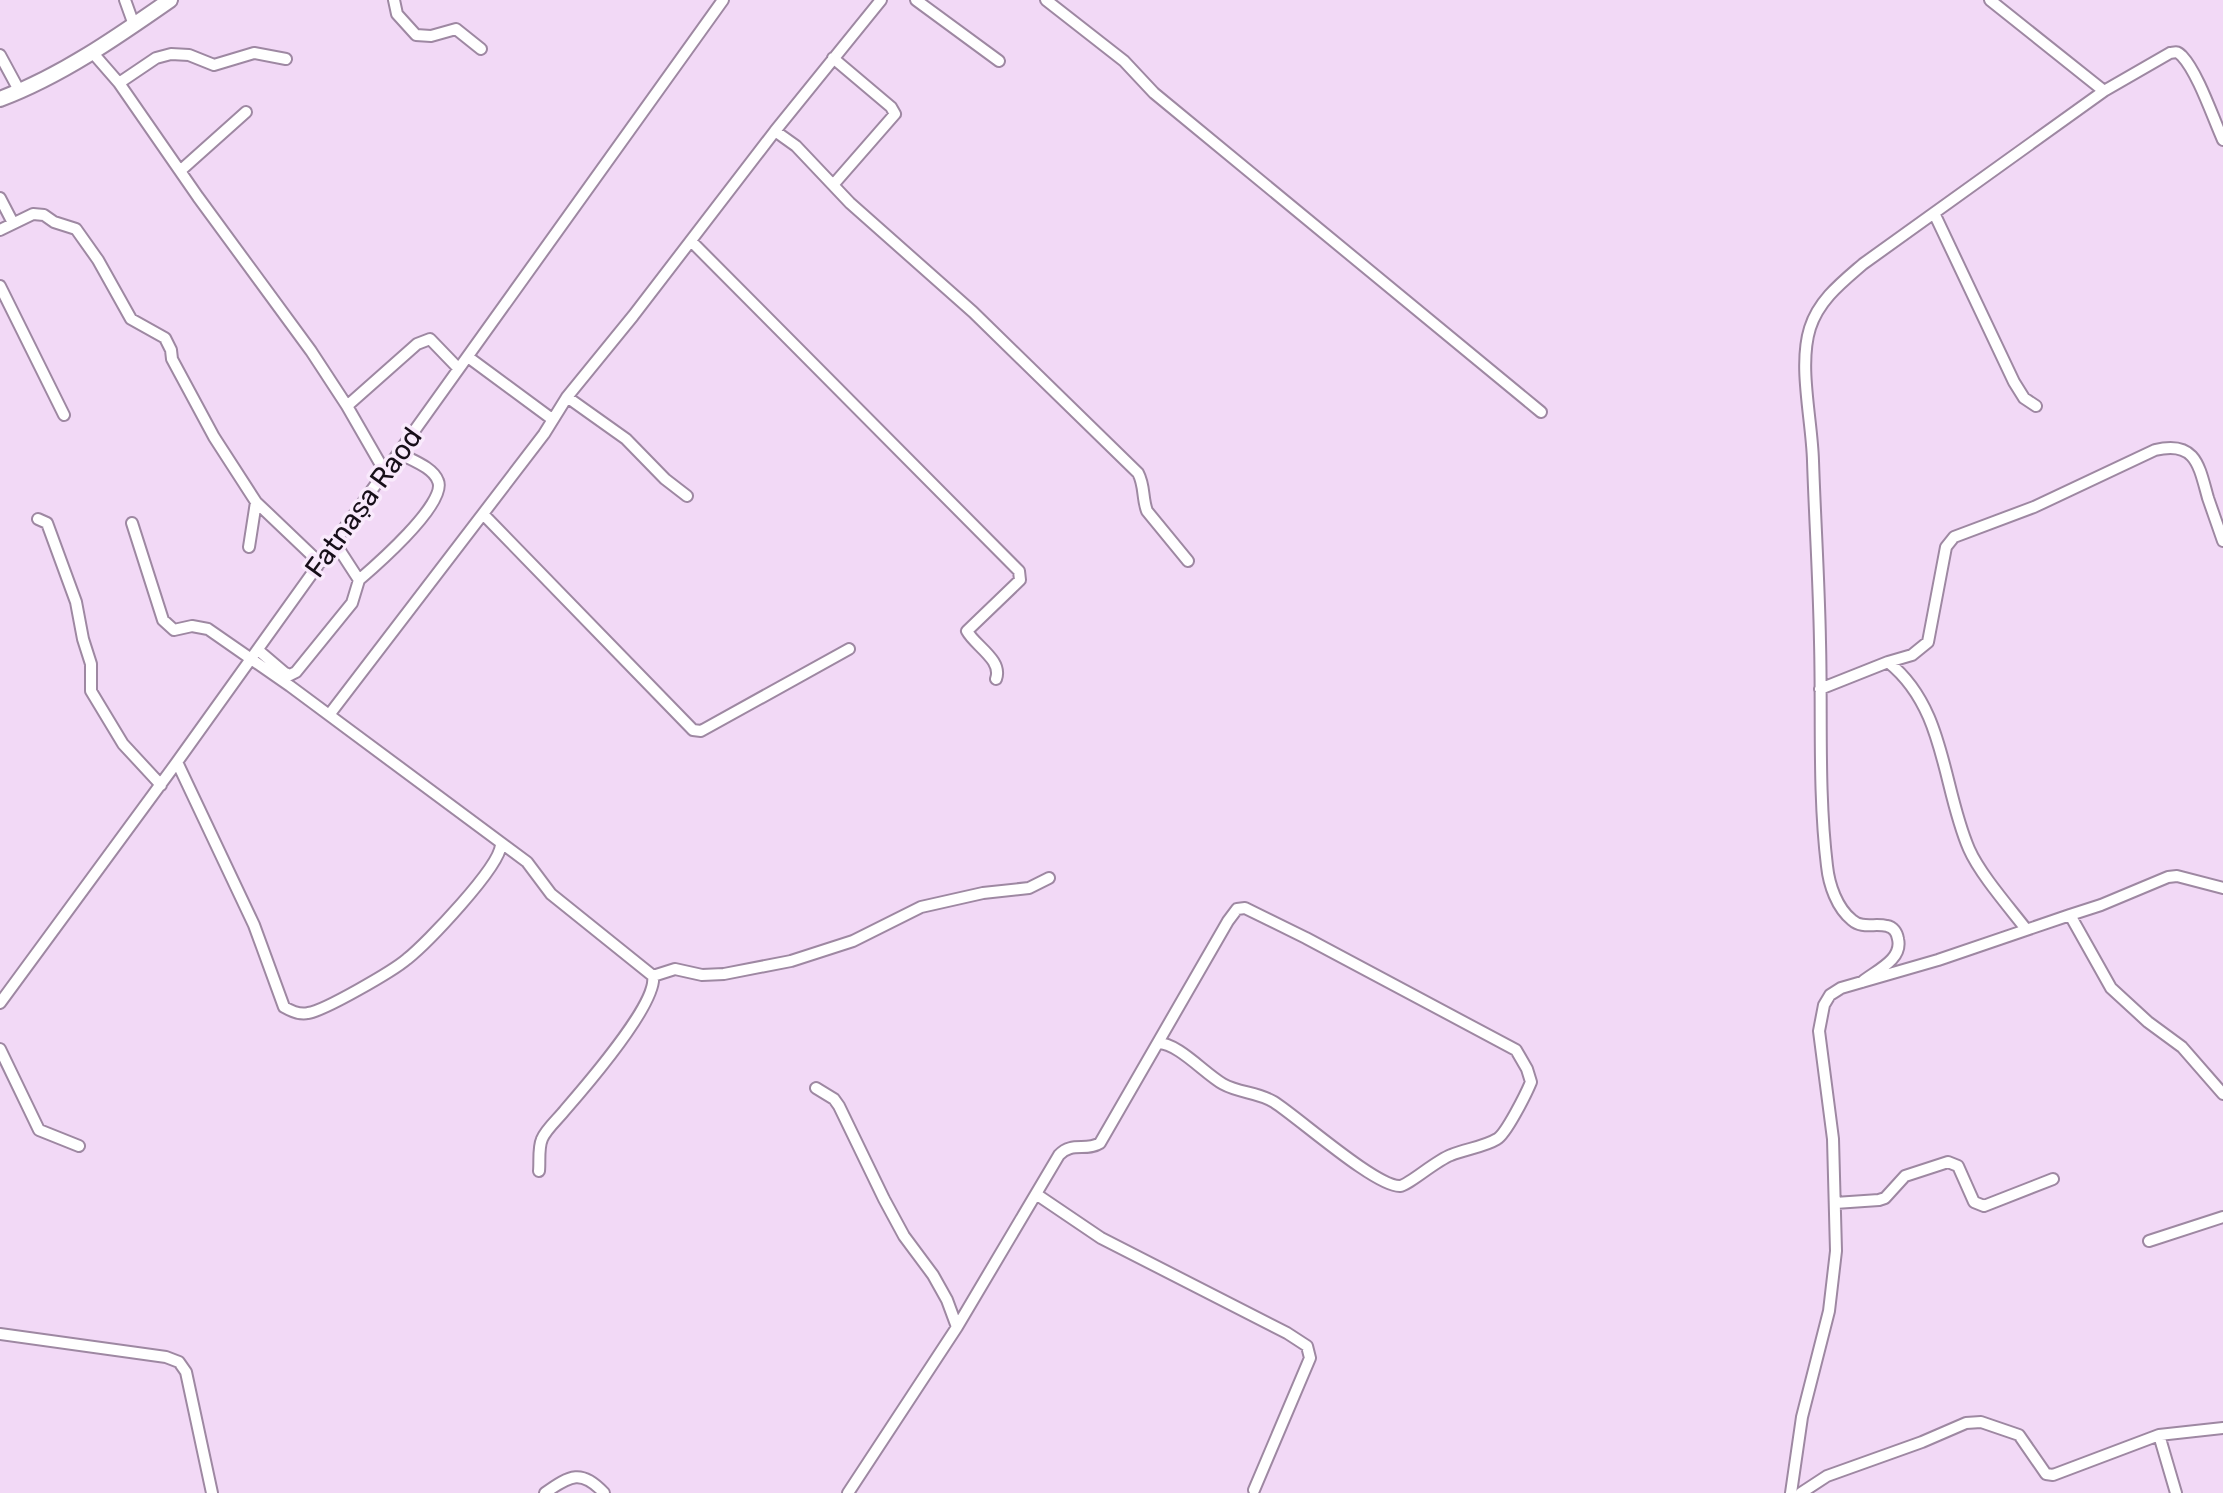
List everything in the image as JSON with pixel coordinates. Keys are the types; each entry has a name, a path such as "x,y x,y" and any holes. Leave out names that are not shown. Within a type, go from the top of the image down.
{"street":[{"path":"125,0 134,25"},
{"path":"0,99 20,92 92,52 170,0"},
{"path":"394,0 397,14 416,35 431,36 456,29 481,49"},
{"name":"Fatnaṣa Raod","path":"0,1003 161,785 723,0"},
{"path":"329,715 544,434 567,397 881,0"},
{"path":"916,0 999,61"},
{"path":"1046,0 1124,61 1154,93 1541,412"},
{"path":"1990,0 2104,91"},
{"path":"2004,11 2012,0"},
{"path":"92,52 119,83 311,351 385,472"},
{"path":"119,83 156,58 171,54 189,55 214,65 254,53 286,59"},
{"path":"1862,982 1892,960 1898,948 1898,937 1888,926 1860,925 1853,921 1834,895 1829,881 1813,457 1806,361 1810,326 1819,306 1836,287 2104,91 2170,53 2181,55 2223,140"},
{"path":"0,55 20,92"},
{"path":"833,58 891,107 895,114 833,185"},
{"path":"180,171 246,112"},
{"path":"775,131 796,146 833,185 973,312 1138,473 1147,511 1188,561"},
{"path":"0,198 13,223"},
{"path":"1934,213 2014,382 2024,398 2036,406"},
{"path":"0,230 33,214 44,215 54,222 76,229 98,260 131,319 158,334 170,345 172,359 214,437 256,502 320,563"},
{"path":"691,241 1019,571 1020,580 967,631 998,668 996,679"},
{"path":"0,286 64,415"},
{"path":"347,406 425,340 430,339 458,368"},
{"path":"468,357 552,419"},
{"path":"567,397 626,439 665,479 687,496"},
{"path":"1820,689 1917,653 1928,642 1946,547 1954,537 2034,507 2155,450 2185,450 2196,460 2223,541"},
{"path":"132,523 163,620 174,630 192,626 208,629 290,675 296,672 352,603 359,580 398,546 423,517 439,488 439,482 430,471 399,453"},
{"path":"249,547 256,502"},
{"path":"483,514 693,730 701,731 849,649"},
{"path":"38,519 47,523 76,602 91,664 91,691 123,744 161,785"},
{"path":"335,543 359,580"},
{"path":"255,654 329,715 527,862 551,894 653,976 655,982 637,1017 541,1140 539,1171"},
{"path":"1888,662 1910,683 1930,720 1942,750 1958,818 1969,849 2026,929"},
{"path":"177,762 254,925 284,1007 300,1013 309,1013 327,1005 406,960 494,864 501,845"},
{"path":"1791,1493 1802,1417 1829,1311 1836,1251 1833,1139 1819,1031 1820,1018 1830,995 1841,988 1938,960 2101,905 2168,877 2177,876 2223,888"},
{"path":"653,976 675,969 702,975 724,974 791,961 853,941 921,907 983,893 1029,888 1049,878"},
{"path":"848,1493 957,1327 1063,1151 1100,1143 1228,921 1237,909 1242,908 1306,938 1516,1050 1524,1061 1531,1082 1500,1137 1433,1163 1404,1186 1393,1186 1275,1103 1258,1094 1225,1085 1171,1045 1158,1043"},
{"path":"2070,915 2111,988 2148,1022 2182,1047 2223,1094"},
{"path":"0,1049 39,1130 79,1146"},
{"path":"816,1088 834,1099 839,1106 884,1199 904,1236 933,1275 957,1327"},
{"path":"1835,1203 1885,1198 1905,1176 1948,1162 1958,1166 1974,1202 1984,1206 2053,1179"},
{"path":"1036,1194 1101,1238 1307,1346 1310,1358 1254,1490"},
{"path":"2149,1241 2223,1217"},
{"path":"0,1334 166,1357 179,1362 186,1372 212,1493"},
{"path":"1801,1493 1827,1476 1966,1423 1981,1422 2019,1435 2046,1474 2053,1475 2159,1435 2223,1428"},
{"path":"2159,1435 2176,1493"},
{"path":"545,1493 564,1480 585,1477 592,1479 604,1493"}]}
